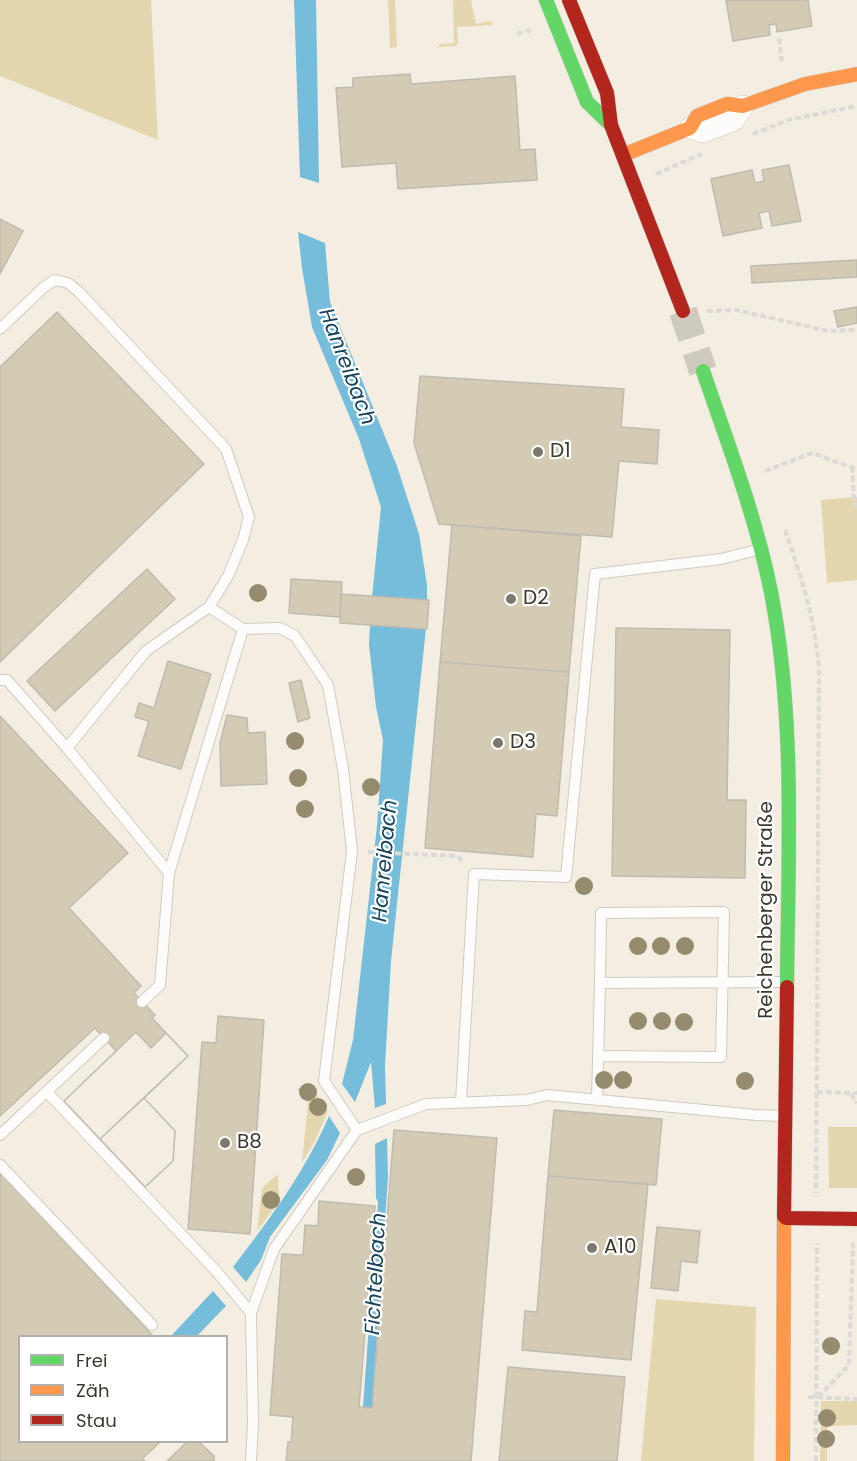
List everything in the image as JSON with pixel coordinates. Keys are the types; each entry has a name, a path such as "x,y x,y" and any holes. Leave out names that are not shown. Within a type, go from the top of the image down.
{"street":[{"path":"546,0 588,102 610,125"},
{"path":"569,0 607,93 610,125 690,311"},
{"path":"623,155 690,128 703,132 734,120 743,106 805,84 857,74"},
{"name":"Reichenberger Straße","path":"704,371 741,478 761,549 771,594 785,702 787,982 783,1461"},
{"path":"786,1218 855,1219"}],"lane":[{"path":"0,329 44,287 55,280 68,283 226,449 249,517 243,540 228,576 209,608 146,651 67,748"},
{"path":"461,1102 474,874 566,877 595,574 721,559 761,549"},
{"path":"209,608 243,629 280,628 295,636 328,685 343,769 352,851 324,1081 357,1130"},
{"path":"142,1002 160,985 169,873 243,629"},
{"path":"0,680 7,680 67,748 169,873"},
{"path":"597,1100 601,913 724,912 721,1057 598,1056"},
{"path":"600,983 787,982"},
{"path":"0,1135 104,1038"},
{"path":"47,1092 217,1272 251,1313"},
{"path":"251,1461 253,1424 251,1313 274,1249 357,1130 426,1104 526,1100 547,1095 786,1116"},
{"path":"0,1165 152,1325"}],"path":[{"path":"517,34 528,31"},
{"path":"778,38 783,69"},
{"path":"690,311 736,310 828,331 857,330"},
{"path":"741,478 812,453 855,468 854,498 857,512"},
{"path":"370,852 457,856 474,874"},
{"path":"817,1092 857,1094"},
{"path":"851,1094 857,1103"},
{"path":"817,1397 849,1365 855,1219"},
{"path":"783,1396 857,1399"}],"shaded area":[{"path":"0,0 151,0 158,140 0,76"},
{"path":"388,0 395,0 397,47 390,48"},
{"path":"453,0 471,0 476,24 492,21 493,25 457,27 458,43 455,46 439,47 439,44 454,43"},
{"path":"857,497 857,580 827,583 821,500"},
{"path":"312,1088 328,1111 302,1163 308,1102 297,1089"},
{"path":"828,1127 857,1127 857,1188 829,1188"},
{"path":"278,1174 279,1202 257,1231 262,1188"},
{"path":"656,1299 756,1307 754,1461 641,1461"},
{"path":"821,1401 857,1401 857,1425 827,1426 827,1461 820,1461"}],"water":[{"path":"294,0 316,0 319,183 300,177"},
{"name":"Hanreibach","path":"298,232 325,243 330,302 397,466 419,534 427,585 427,600 372,597 381,507 359,439 312,327"},
{"name":"Hanreibach","path":"370,625 426,628 391,961 385,1066 386,1104 375,1108 371,1062 355,1102 342,1084 353,1040 377,826 383,740 376,707 369,645"},
{"path":"329,1116 340,1133 327,1160 270,1237 261,1260 246,1282 233,1267 298,1176"},
{"name":"Fichtelbach","path":"387,1138 388,1177 372,1408 363,1407 378,1202 375,1144"},
{"path":"213,1291 226,1306 198,1335 172,1335"}],"building":[{"path":"726,0 808,0 812,26 777,32 776,24 769,25 770,35 733,41"},
{"path":"410,74 411,84 515,76 520,150 535,149 537,180 398,189 396,163 342,167 336,88 353,87 353,78"},
{"path":"789,165 801,221 772,226 769,211 759,213 762,228 723,236 711,179 752,170 755,183 764,181 762,170"},
{"path":"0,219 23,231 0,274"},
{"path":"857,260 857,277 752,283 751,266"},
{"path":"857,307 857,323 838,327 834,311"},
{"path":"57,312 204,464 0,662 0,367"},
{"name":"D1","path":"420,376 624,389 621,427 659,430 657,464 619,461 612,537 439,524 414,443"},
{"name":"D2","path":"452,525 581,536 569,672 440,662"},
{"path":"147,569 175,599 55,711 27,681"},
{"path":"291,579 342,582 340,617 289,613"},
{"path":"341,594 429,600 427,629 340,623"},
{"path":"616,628 730,630 727,800 746,800 745,878 612,876"},
{"path":"168,661 211,674 181,769 138,756 149,721 135,717 139,703 154,708"},
{"name":"D3","path":"440,662 569,672 557,816 536,814 533,857 425,848"},
{"path":"301,680 310,718 298,722 289,683"},
{"path":"227,715 247,718 248,733 265,732 267,784 221,786 220,743"},
{"path":"0,716 128,853 69,908 141,986 134,993 155,1015 152,1018 188,1056 144,1098 175,1131 173,1161 145,1187 64,1101 116,1051 95,1028 0,1116"},
{"name":"B8","path":"218,1016 264,1020 250,1234 188,1229 202,1042 216,1043"},
{"path":"136,1032 151,1048 166,1033 188,1056 100,1139 64,1101"},
{"path":"144,1098 175,1131 173,1161 145,1187 100,1139"},
{"path":"554,1110 662,1119 656,1185 548,1176"},
{"path":"394,1130 497,1138 471,1461 286,1461 288,1442 291,1442 293,1417 270,1415 282,1254 303,1255 305,1225 318,1226 319,1201 375,1206 359,1407 372,1408"},
{"path":"0,1173 152,1335 18,1335 18,1443 159,1443 142,1459 145,1461 0,1461"},
{"name":"A10","path":"548,1176 648,1184 631,1360 522,1350 525,1311 537,1312"},
{"path":"657,1227 700,1231 697,1263 681,1261 678,1291 651,1288"},
{"path":"508,1367 625,1377 617,1461 499,1461"},
{"path":"186,1443 200,1443 214,1456 214,1461 167,1461"}],"tunnel":[{"path":"683,311 703,371"}],"traffic: fast":[{"path":"546,0 587,102 611,125"},
{"path":"703,371 758,536 779,641 789,789 787,987"}],"traffic: slow":[{"path":"623,155 690,128 697,116 727,104 743,106 805,84 857,74"},
{"path":"783,1461 784,1216"}],"traffic: jam":[{"path":"569,0 607,93 611,125 683,311"},
{"path":"784,1216 787,987"},
{"path":"786,1218 857,1219"}],"place":[{"name":"D1","path":"538,452"},
{"name":"D2","path":"511,599"},
{"name":"D3","path":"498,743"},
{"name":"B8","path":"225,1143"},
{"name":"A10","path":"592,1248"}]}
